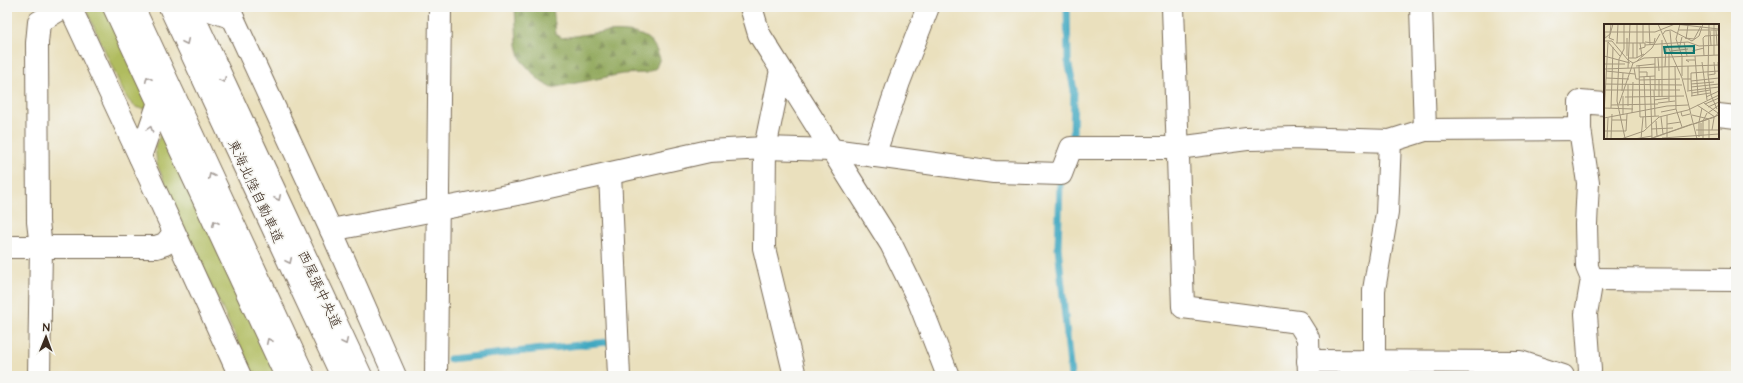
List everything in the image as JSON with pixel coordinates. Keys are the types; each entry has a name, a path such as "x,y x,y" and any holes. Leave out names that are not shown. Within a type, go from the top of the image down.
{"main road":[{"path":"39,376 41,247 38,214 37,43 39,22 64,7"},
{"path":"70,7 240,376"},
{"path":"114,7 286,376"},
{"path":"133,7 304,376"},
{"name":"東海北陸自動車道","path":"170,7 342,376"},
{"name":"西尾張中央道","path":"189,7 361,376"},
{"path":"201,7 230,13 331,230 395,376"},
{"path":"436,376 440,7"},
{"path":"751,7 759,34 891,244 918,299 948,376"},
{"path":"874,156 899,82 928,7"},
{"path":"1173,7 1179,228 1183,307 1298,322 1308,338 1308,369 1374,362 1520,362 1563,376"},
{"path":"1421,7 1425,130"},
{"path":"781,70 765,148 764,248 795,376"},
{"path":"140,157 159,102"},
{"path":"1589,376 1590,370 1586,314 1592,279 1587,266 1586,224 1588,183 1580,129 1580,102 1604,104"},
{"path":"1719,115 1736,117"},
{"path":"331,230 437,210 610,174 709,151 765,148 832,150 994,172 1061,174 1071,148 1178,148 1246,139 1296,138 1390,141 1425,130 1580,129"},
{"path":"1374,362 1374,290 1387,213 1390,141"},
{"path":"610,174 620,376"},
{"path":"7,247 156,247 165,244 174,232"},
{"path":"1592,279 1736,280"}],"green space":[{"path":"85,7 112,7 151,107 142,109 138,108 132,104 124,93"},
{"path":"515,7 553,7 556,34 562,38 610,32 636,33 646,37 653,44 660,58 656,68 646,73 622,74 551,88 540,81 521,60 517,45"},
{"path":"168,130 281,376 254,376 179,217 157,164 155,146 161,134"}],"waterway":[{"path":"1067,7 1068,61 1074,90 1073,139"},
{"path":"1060,183 1058,247 1071,376"},
{"path":"450,359 607,342"}]}
